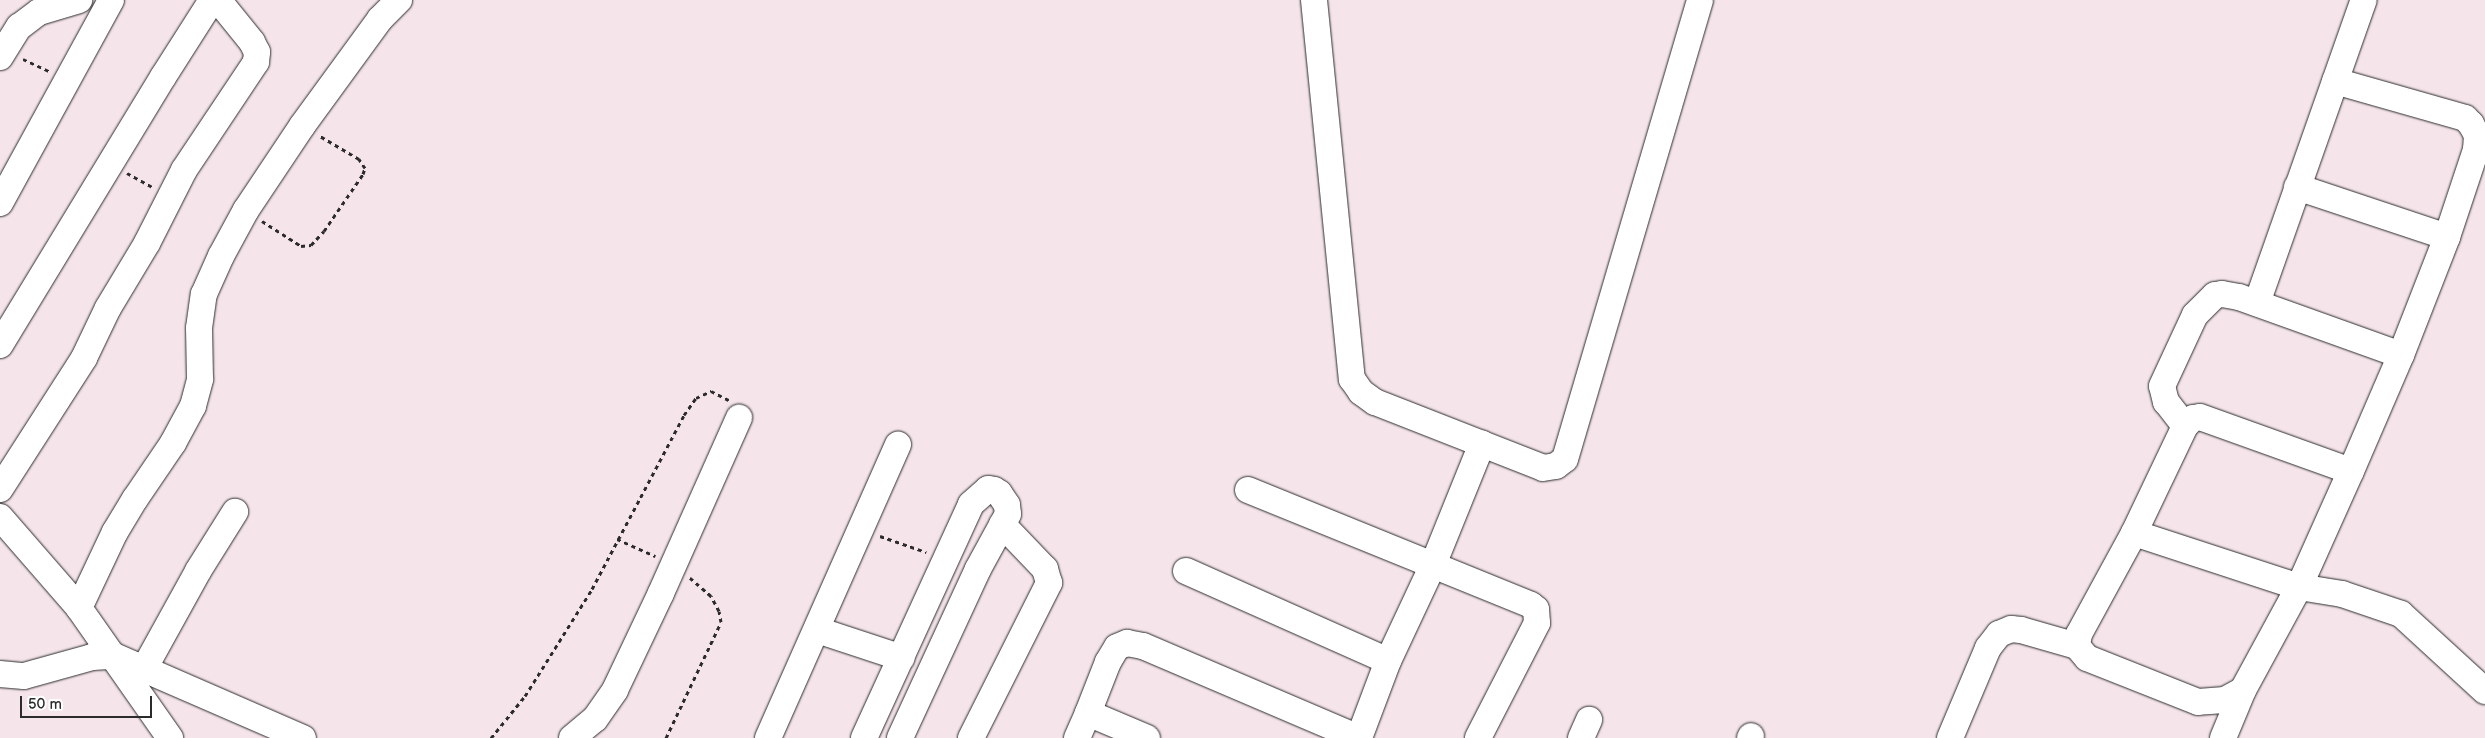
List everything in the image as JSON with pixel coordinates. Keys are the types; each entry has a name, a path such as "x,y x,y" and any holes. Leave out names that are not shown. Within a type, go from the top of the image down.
{"street":[{"path":"2,53 20,27 39,12 79,0"},
{"path":"0,203 111,0"},
{"path":"0,346 212,0"},
{"path":"0,489 84,358 108,308 199,146 256,62 257,52 252,42 218,0"},
{"path":"79,608 116,532 194,406 200,379 199,328 204,294 220,256 246,210 302,126 374,9 399,0"},
{"path":"1314,0 1352,379 1361,392 1375,402 1543,468 1556,466 1565,459 1700,0"},
{"path":"2257,303 2364,0"},
{"path":"2223,738 2243,690 2299,587 2352,472 2401,355 2447,237 2478,140 2471,124 2465,118 2336,81"},
{"path":"2297,187 2447,237"},
{"path":"2185,426 2166,402 2162,386 2195,315 2206,302 2219,294 2257,303 2401,355"},
{"path":"572,738 604,709 674,565 739,418"},
{"path":"2077,646 2082,627 2134,532 2185,426 2192,418 2200,418 2352,472"},
{"path":"776,736 817,630 898,444"},
{"path":"1078,738 1108,662 1117,647 1127,643 1142,646 1359,738 1388,661 1433,565 1482,444"},
{"path":"864,738 971,504 988,489 999,493 1007,505 1008,514 978,569 900,738"},
{"path":"1248,490 1531,605 1536,609 1537,623 1478,738"},
{"path":"144,669 198,572 235,512"},
{"path":"0,517 79,608 170,738"},
{"path":"971,738 1048,583 1045,568 1002,524"},
{"path":"2134,532 2299,587 2342,594 2401,614 2485,691"},
{"path":"1186,571 1388,661"},
{"path":"1950,738 1988,648 1999,634 2011,629 2021,630 2077,646 2087,658 2198,702 2225,700 2243,690"},
{"path":"817,630 902,658"},
{"path":"0,674 24,676 92,657 114,656 303,738"},
{"path":"1088,713 1147,738"}],"path":[{"path":"2,53 67,80"},
{"path":"246,210 301,246 308,246 324,231 363,174 365,168 359,159 302,126"},
{"path":"111,164 170,197"},
{"path":"491,738 525,696 592,589 684,414 696,398 711,391 725,396 739,418"},
{"path":"861,529 947,560"},
{"path":"617,540 674,565 712,596 719,611 721,622 666,738"}]}
